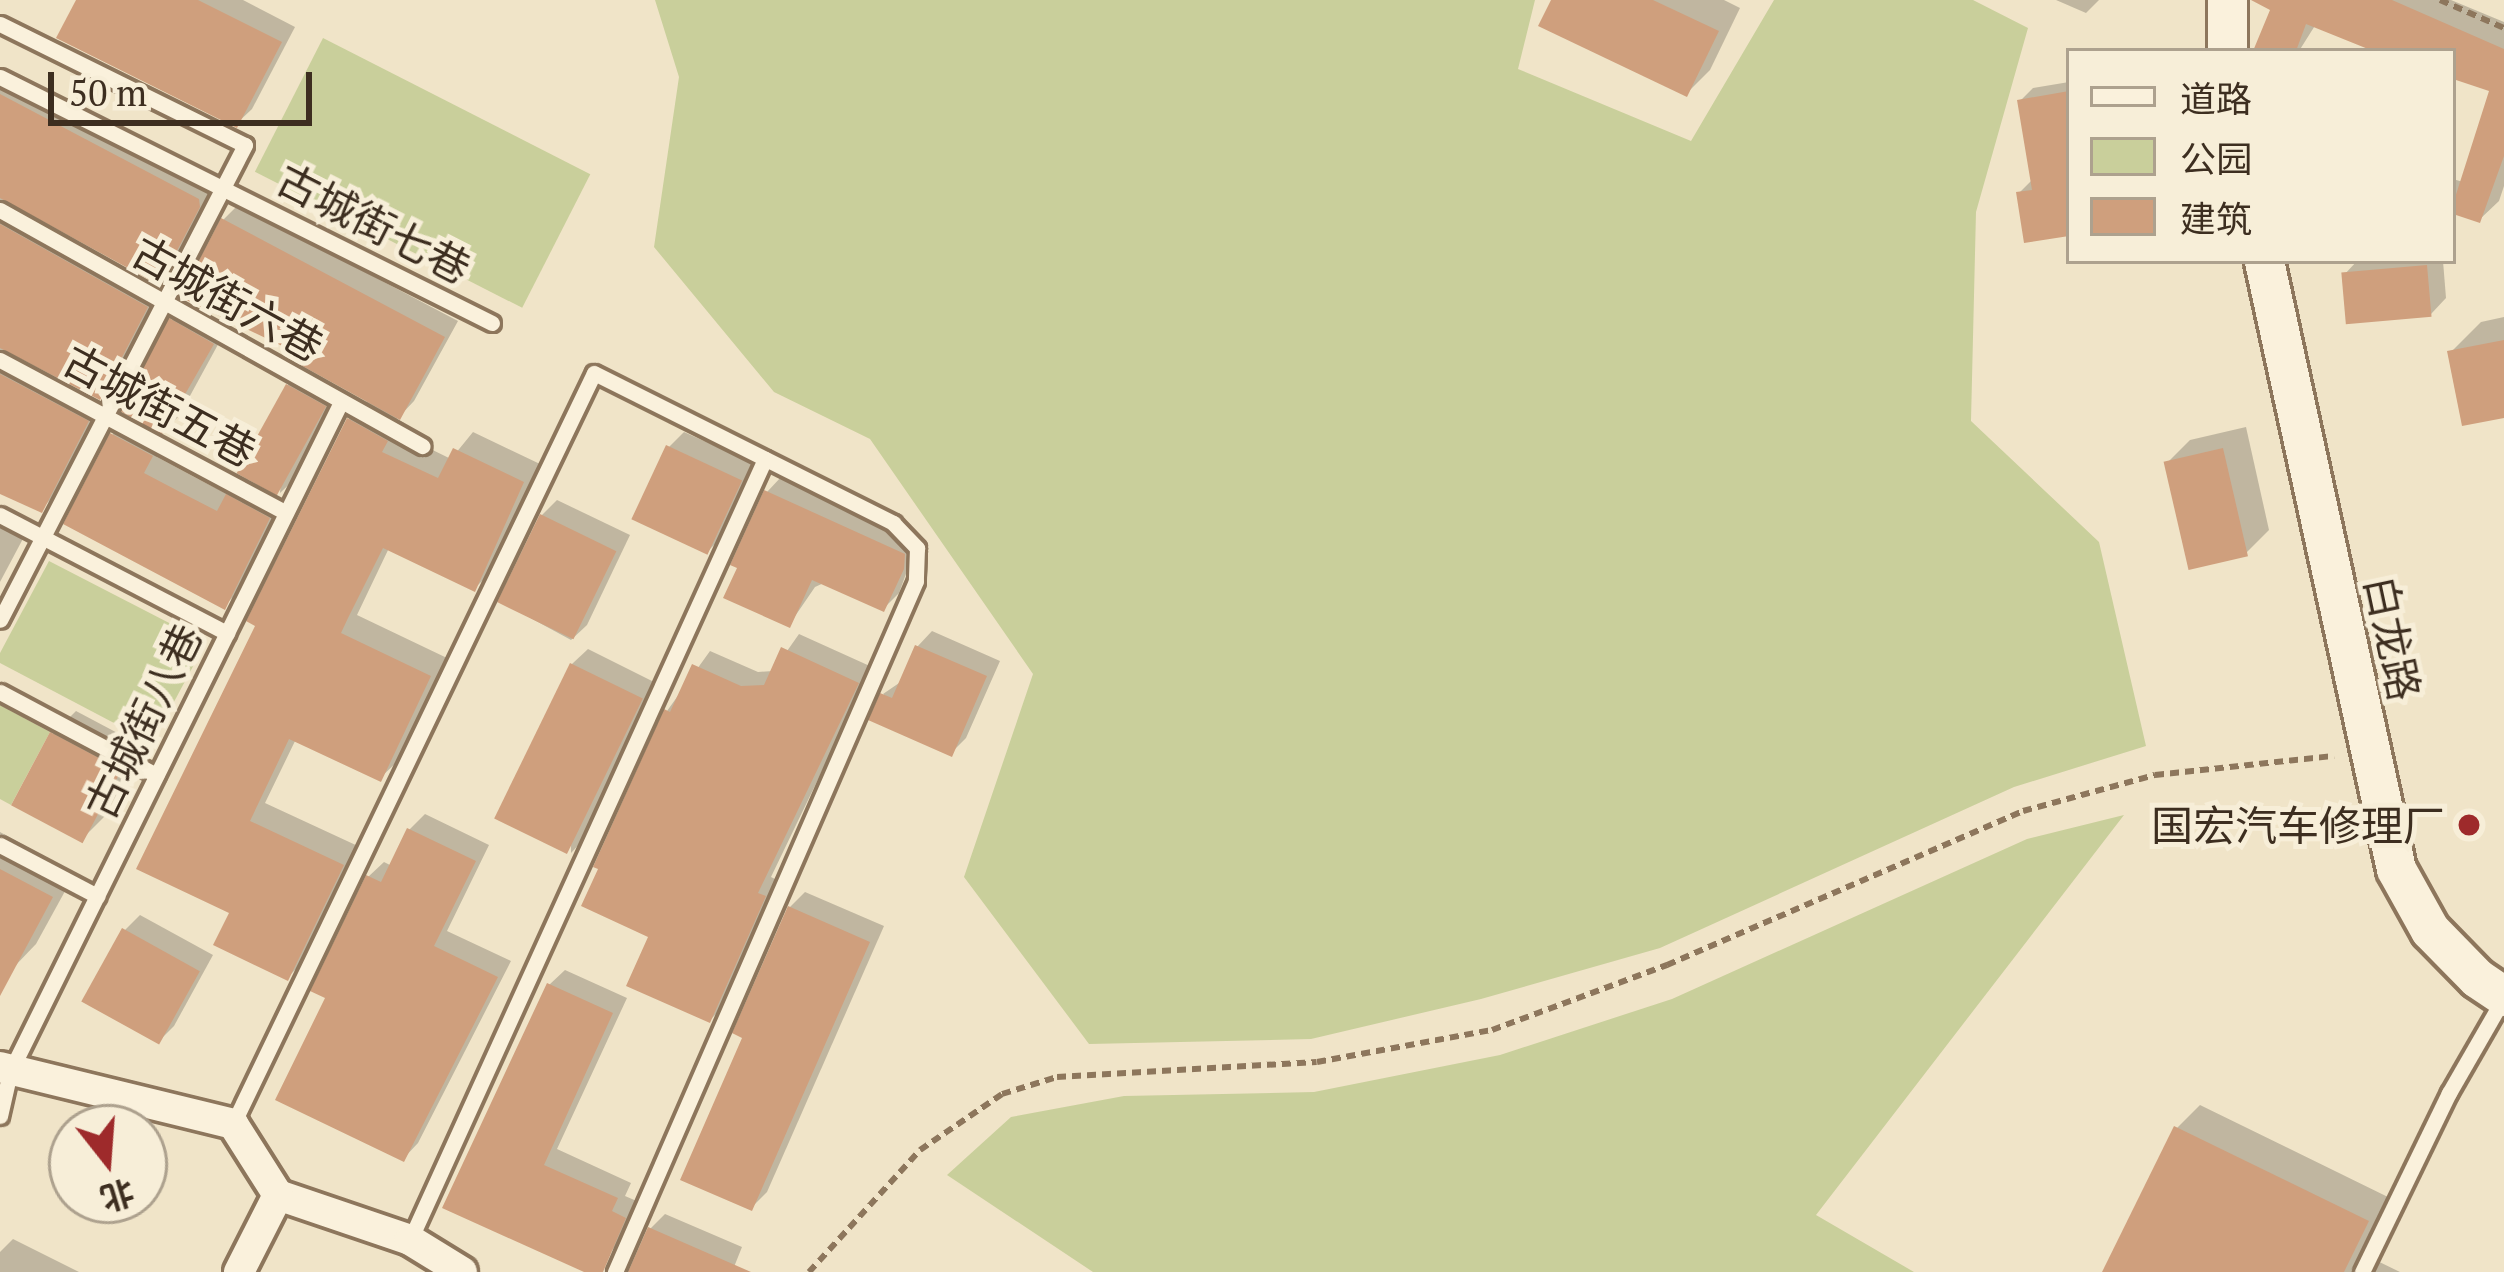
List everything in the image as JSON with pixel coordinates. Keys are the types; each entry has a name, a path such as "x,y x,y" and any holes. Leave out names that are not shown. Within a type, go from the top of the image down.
{"street":[{"path":"2227,48 2228,0"},
{"name":"白龙路","path":"2265,264 2386,836 2412,900 2453,956 2504,996"},
{"path":"5,1070 233,1124 278,1195 410,1240 462,1272"},
{"path":"239,1272 278,1195"}],"lane":[{"name":"古城街七巷","path":"0,24 244,145 224,188"},
{"name":"古城街七巷","path":"0,77 492,322"},
{"path":"0,620 224,188"},
{"name":"古城街六巷","path":"0,210 422,446"},
{"name":"古城街五巷","path":"0,360 286,513"},
{"path":"233,1124 594,373 893,523 917,548 916,580 616,1272"},
{"name":"古城街八巷","path":"0,1116 5,1070 97,896 341,402"},
{"path":"410,1240 765,459"},
{"path":"0,515 227,634"},
{"path":"0,692 156,776"},
{"path":"0,845 97,896"},
{"path":"2362,1272 2449,1093 2504,996"}],"path":[{"path":"2440,0 2504,28"},
{"path":"808,1272 920,1150 1002,1094 1058,1077 1317,1062 1492,1030 1667,965 2023,811 2155,775 2368,753"}],"green space":[{"path":"655,0 1535,0 1518,69 1691,141 1774,0 1973,0 2028,28 1976,212 1971,421 2099,542 2146,746 2014,787 1660,948 1481,999 1311,1039 1089,1044 964,877 1033,674 870,439 774,392 654,247 679,77"},
{"path":"323,38 590,174 522,308 255,172"},
{"path":"49,561 206,642 152,743 0,663 0,653"},
{"path":"0,705 50,732 11,805 0,799"},
{"path":"2124,815 1816,1215 1914,1272 1093,1272 947,1175 1011,1117 1124,1096 1314,1092 1500,1055 1672,999 2027,839"}],"building":[{"path":"76,0 198,0 282,42 237,128 56,38"},
{"path":"1551,0 1653,0 1719,31 1687,97 1538,26"},
{"path":"2251,0 2392,0 2504,49 2504,156 2480,223 2456,215 2456,195 2489,91 2456,80 2456,48 2366,48 2306,24 2297,48 2254,48 2270,10"},
{"path":"2066,92 2066,236 2024,243 2016,192 2032,190 2017,100"},
{"path":"0,94 199,199 200,207 159,285 0,198"},
{"path":"221,218 445,337 400,420 297,363 301,355 180,297"},
{"path":"0,224 148,307 100,400 0,348"},
{"path":"2427,265 2432,317 2346,324 2341,272"},
{"path":"169,318 214,344 162,435 116,409"},
{"path":"2504,340 2504,418 2462,426 2447,351"},
{"path":"0,374 89,421 42,513 0,494"},
{"path":"286,384 326,406 277,496 237,473"},
{"path":"347,418 388,441 382,452 438,478 453,448 524,482 475,592 383,548 348,618 341,633 431,676 381,782 289,739 250,821 344,865 288,981 213,945 229,913 136,869 255,626 246,621"},
{"path":"110,433 153,456 144,473 217,511 226,494 270,518 225,610 63,524"},
{"path":"666,445 742,480 707,555 631,519"},
{"path":"2223,448 2248,556 2189,570 2164,462"},
{"path":"764,490 905,554 904,569 884,612 812,580 790,628 723,598 737,568 730,565"},
{"path":"540,514 616,551 573,639 497,602"},
{"path":"915,645 987,676 952,757 868,720 880,693 892,698"},
{"path":"781,647 859,683 758,893 766,896 710,1023 626,986 648,937 581,906 598,869 593,867 664,709 670,712 692,664 741,686 764,685"},
{"path":"570,663 643,699 567,854 494,818"},
{"path":"50,732 122,770 83,843 11,805"},
{"path":"407,828 476,861 434,946 498,977 404,1162 275,1100 325,998 310,991 366,875 381,882"},
{"path":"0,869 53,897 0,996"},
{"path":"788,906 870,942 752,1211 680,1180 742,1038 732,1033"},
{"path":"122,928 200,971 159,1045 81,1001"},
{"path":"547,983 613,1013 544,1165 618,1198 612,1211 626,1218 603,1272 584,1272 442,1208"},
{"path":"2174,1126 2369,1221 2344,1272 2102,1272"},
{"path":"648,1227 751,1272 628,1272"}],"place":[{"name":"国宏汽车修理厂","path":"2469,825"}]}
